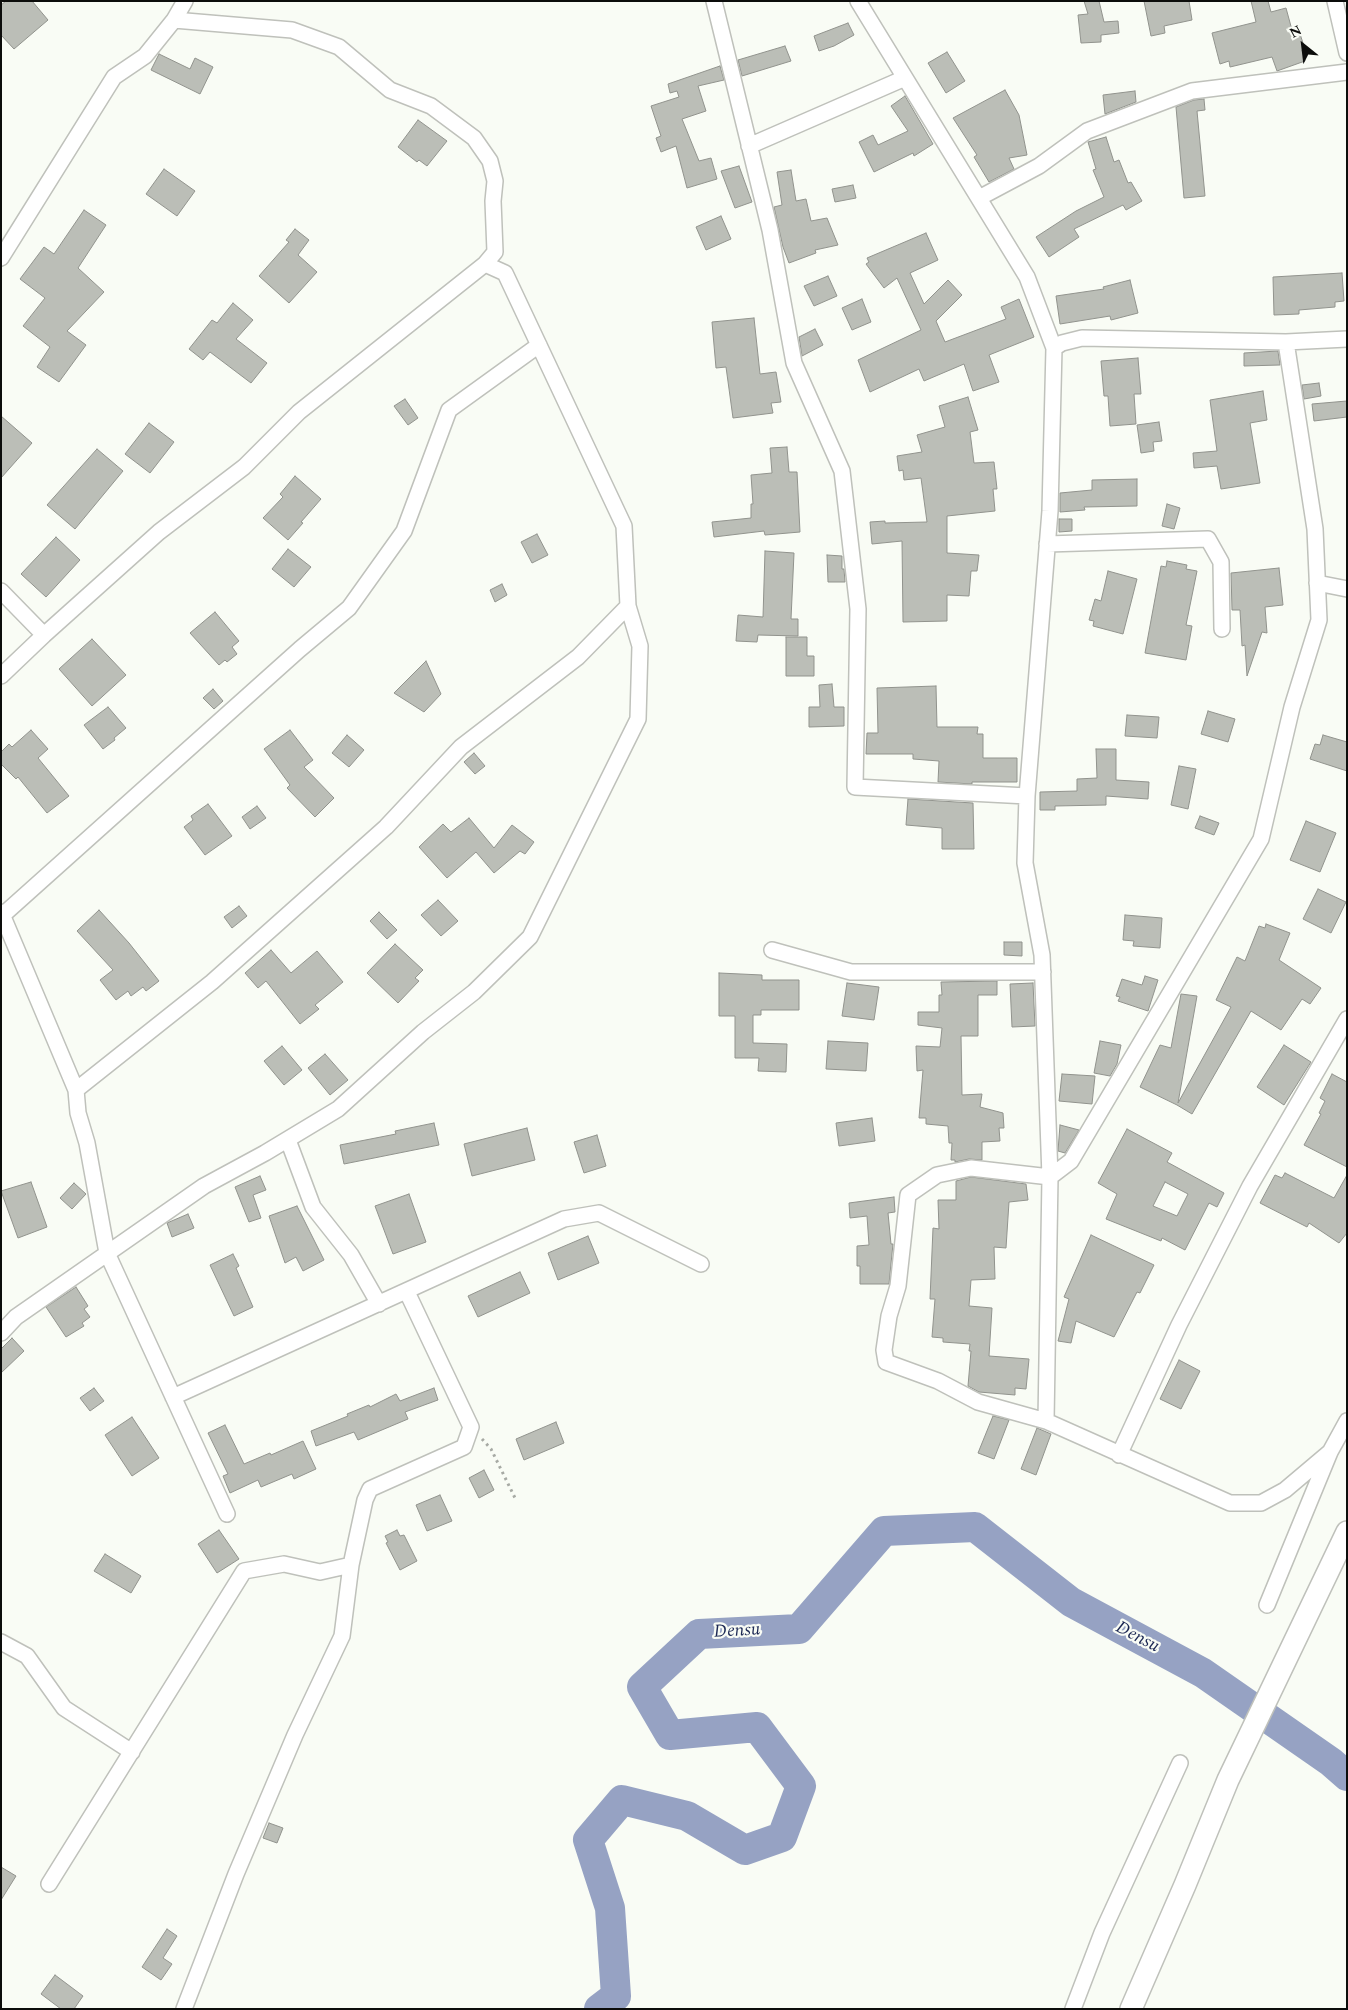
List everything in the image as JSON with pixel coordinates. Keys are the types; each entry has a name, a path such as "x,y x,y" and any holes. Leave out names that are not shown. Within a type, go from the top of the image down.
{"main road":[{"path":"1131,2009 1228,1780 1347,1532"}],"street":[{"path":"1,258 114,76 145,56 174,20 185,1"},
{"path":"714,1 770,230 794,363 842,471 858,609 855,787 1027,796"},
{"path":"858,1 1027,277 1054,348 1047,544 1027,796 1025,864 1042,955 1043,972 1050,1177 1046,1421"},
{"path":"1335,1 1347,53"},
{"path":"1,676 44,634 159,532 244,467 299,412 485,264 495,252 493,201 495,181 490,161 474,138 431,106 390,90 339,47 292,30 174,20"},
{"path":"979,198 1039,166 1086,131 1192,91 1347,72"},
{"path":"749,146 905,78"},
{"path":"1,1333 16,1317 204,1186 288,1140 338,1109 423,1032 474,992 530,937 638,719 640,646 628,606 624,526 505,273 485,264"},
{"path":"1054,348 1062,343 1082,338 1286,342 1347,339"},
{"path":"1286,342 1315,529 1319,620 1292,707 1261,839 1072,1161 1050,1177 971,1168 937,1175 908,1195 898,1286 889,1316 884,1350 886,1362 938,1381 978,1402 1046,1421 1230,1503 1261,1503 1285,1490 1330,1452"},
{"path":"228,1514 107,1252 87,1143 78,1113 76,1090 2,914 300,649 349,608 404,531 449,410 539,345"},
{"path":"1047,544 1208,539 1221,562 1222,629"},
{"path":"1317,583 1347,589"},
{"path":"1,591 44,634"},
{"path":"76,1090 212,982 386,827 461,747 578,657 628,606"},
{"path":"772,950 851,972 1043,972"},
{"path":"1119,1455 1179,1326 1250,1186 1347,1019"},
{"path":"288,1140 314,1207 351,1255 379,1304"},
{"path":"173,1397 564,1219 599,1214 701,1264"},
{"path":"184,2009 236,1874 295,1735 342,1636 351,1565 365,1500 370,1489 464,1447 471,1427 407,1292"},
{"path":"1267,1605 1330,1452 1347,1421"},
{"path":"49,1884 244,1571 284,1564 320,1572 351,1565"},
{"path":"1,1642 27,1656 64,1708 132,1752"},
{"path":"1073,2009 1102,1934 1180,1763"}],"path":[{"path":"471,1427 491,1450 516,1500"}],"building":[{"path":"6,1 32,1 48,20 14,49 1,35 1,5"},
{"path":"1084,1 1099,1 1104,22 1118,21 1119,33 1101,35 1101,42 1081,43 1078,15 1088,14"},
{"path":"1144,1 1189,1 1192,20 1164,26 1165,33 1151,36"},
{"path":"1251,1 1268,1 1271,12 1286,8 1292,30 1298,28 1305,49 1302,50 1305,61 1277,71 1272,57 1230,67 1229,61 1220,64 1212,33 1256,22"},
{"path":"848,23 854,35 834,46 819,51 814,36"},
{"path":"785,46 791,61 742,76 738,60"},
{"path":"947,52 965,81 946,93 928,63"},
{"path":"159,54 190,69 195,58 213,67 200,94 151,70"},
{"path":"720,66 724,80 698,86 706,111 682,119 699,161 711,158 717,179 687,188 676,146 661,152 656,138 661,136 651,106 679,97 677,91 670,93 668,84"},
{"path":"1005,90 1019,115 1027,155 1009,158 1014,169 989,182 974,157 977,155 953,118"},
{"path":"1135,91 1136,102 1105,114 1103,95"},
{"path":"905,96 933,144 914,156 913,153 874,172 859,142 873,135 878,145 908,131 891,106"},
{"path":"1204,99 1205,110 1197,111 1205,196 1184,198 1176,107 1194,100"},
{"path":"418,120 447,141 427,166 419,160 417,162 398,147"},
{"path":"1106,137 1114,162 1119,160 1128,183 1131,182 1142,201 1126,210 1123,205 1074,229 1079,237 1049,257 1036,237 1076,211 1104,197 1093,170 1096,169 1088,142"},
{"path":"739,166 752,202 735,208 721,171"},
{"path":"164,169 195,191 177,216 146,194"},
{"path":"791,170 796,201 806,199 811,221 827,218 838,245 815,250 816,253 789,263 783,247 774,207 782,205 777,172"},
{"path":"853,185 856,198 835,202 832,189"},
{"path":"84,210 106,225 78,268 104,292 67,331 86,345 59,382 37,367 50,347 23,326 45,298 20,279 44,247 54,254"},
{"path":"721,216 731,239 706,250 696,227"},
{"path":"295,229 309,240 298,255 317,272 289,303 259,276 289,242 286,240"},
{"path":"926,233 938,260 910,273 924,304 948,280 962,295 936,321 945,342 1006,319 1001,307 1019,299 1034,337 989,355 999,382 973,391 964,364 924,381 919,369 870,392 858,360 921,330 897,278 884,288 866,264 869,262 867,258"},
{"path":"1342,273 1344,301 1335,302 1335,307 1299,310 1299,314 1274,315 1273,277"},
{"path":"828,276 837,296 814,306 804,286"},
{"path":"1130,280 1138,313 1111,320 1110,316 1060,324 1056,296 1104,289 1103,287"},
{"path":"862,299 871,322 852,330 842,308"},
{"path":"233,303 253,320 236,339 267,363 251,383 210,352 203,360 189,349 212,320 217,323"},
{"path":"754,318 760,374 776,372 781,402 771,403 773,413 733,418 726,367 716,368 712,322"},
{"path":"815,329 823,345 802,356 799,337"},
{"path":"1278,351 1280,365 1244,366 1244,353"},
{"path":"1138,358 1141,394 1134,394 1136,424 1110,426 1108,396 1104,396 1101,361"},
{"path":"1319,383 1321,396 1304,399 1302,385"},
{"path":"1263,391 1267,420 1250,423 1260,483 1221,489 1217,466 1194,468 1193,453 1217,451 1210,400"},
{"path":"968,397 978,430 970,432 974,463 994,462 997,489 993,489 995,511 947,516 947,553 979,555 977,571 971,571 969,596 947,595 947,621 903,622 902,541 872,544 870,522 927,522 921,478 904,480 903,470 899,471 897,456 922,452 917,435 945,427 939,406"},
{"path":"405,399 418,418 408,425 394,406"},
{"path":"1347,401 1347,417 1314,421 1312,404"},
{"path":"1,416 32,443 1,478"},
{"path":"1159,422 1162,441 1153,442 1154,451 1141,453 1137,425"},
{"path":"149,423 174,442 150,473 125,454"},
{"path":"787,447 789,472 797,472 800,532 765,535 764,531 714,537 712,522 751,518 751,504 753,504 751,475 772,473 770,448"},
{"path":"97,449 123,471 75,529 47,505"},
{"path":"295,476 321,499 288,540 263,518 283,497 280,494"},
{"path":"1137,479 1137,506 1084,507 1085,510 1060,512 1060,493 1092,490 1092,480"},
{"path":"1167,504 1180,508 1174,529 1162,526"},
{"path":"1059,519 1072,519 1072,531 1059,532"},
{"path":"537,534 548,555 532,563 521,542"},
{"path":"56,537 80,560 46,597 21,574"},
{"path":"288,549 311,567 294,587 272,569"},
{"path":"765,551 794,553 791,619 798,619 798,636 758,635 757,642 736,641 738,615 763,617"},
{"path":"827,555 842,556 845,582 828,582"},
{"path":"1167,561 1187,565 1186,569 1197,571 1186,625 1192,626 1186,660 1145,653 1161,566 1166,567"},
{"path":"1279,568 1283,605 1265,607 1267,633 1262,632 1247,676 1245,645 1242,646 1240,610 1232,610 1231,573"},
{"path":"1108,571 1137,579 1123,634 1093,626 1094,621 1089,620 1095,599 1101,601"},
{"path":"502,584 507,595 495,602 490,590"},
{"path":"215,612 239,641 232,647 237,654 227,662 225,660 219,665 190,633"},
{"path":"786,637 807,637 807,656 814,656 814,676 786,676"},
{"path":"92,639 126,675 92,706 59,669"},
{"path":"426,661 441,694 424,712 394,693"},
{"path":"832,684 834,707 844,707 844,726 809,727 809,707 820,707 819,685"},
{"path":"936,686 937,727 978,727 977,734 983,734 983,758 1017,758 1017,782 972,782 972,784 938,782 939,761 913,759 913,754 866,754 867,733 878,733 877,688"},
{"path":"213,689 223,701 214,709 203,698"},
{"path":"108,707 126,728 103,749 84,725"},
{"path":"1208,711 1235,719 1228,742 1201,734"},
{"path":"1127,715 1159,717 1157,738 1125,736"},
{"path":"31,730 48,749 38,758 69,796 47,813 18,777 16,779 1,764 1,752 9,744 12,747"},
{"path":"290,730 313,760 304,767 334,798 315,817 287,788 290,785 264,749"},
{"path":"347,735 364,750 349,767 332,753"},
{"path":"1323,735 1347,742 1347,771 1310,759 1315,744 1320,745"},
{"path":"1096,749 1116,749 1116,780 1149,782 1148,799 1106,796 1106,805 1055,806 1055,810 1040,810 1040,792 1077,791 1077,779 1097,778"},
{"path":"474,753 485,766 475,774 464,762"},
{"path":"1179,766 1196,769 1188,809 1171,805"},
{"path":"908,799 973,803 974,849 942,849 942,828 906,825"},
{"path":"208,804 232,836 205,855 184,827 193,820 191,816"},
{"path":"257,806 266,818 250,829 242,817"},
{"path":"1200,816 1219,823 1214,835 1195,828"},
{"path":"469,818 494,848 512,825 534,842 525,854 520,851 494,873 476,852 447,878 419,847 443,824 451,832"},
{"path":"1306,821 1336,833 1320,872 1290,860"},
{"path":"1318,889 1346,902 1331,933 1303,919"},
{"path":"438,900 458,921 441,936 421,915"},
{"path":"239,906 247,916 232,928 224,917"},
{"path":"99,910 129,943 159,981 146,991 143,987 131,996 128,991 116,1000 100,980 113,970 77,931"},
{"path":"379,912 397,930 387,939 370,921"},
{"path":"1125,915 1162,918 1160,948 1133,946 1134,941 1123,940"},
{"path":"1266,924 1290,933 1279,960 1321,988 1310,1004 1302,999 1281,1030 1251,1011 1192,1114 1140,1087 1160,1045 1171,1048 1181,994 1197,996 1178,1103 1231,1007 1216,1000 1237,957 1245,961 1259,926 1265,928"},
{"path":"1004,942 1022,942 1022,956 1004,955"},
{"path":"395,944 423,970 415,978 419,981 398,1003 367,973"},
{"path":"271,950 291,973 317,951 343,982 315,1005 319,1009 300,1024 266,981 258,988 245,973"},
{"path":"719,973 762,975 762,980 799,980 799,1010 761,1010 761,1015 753,1015 753,1043 787,1044 786,1072 758,1071 759,1058 735,1058 735,1016 719,1016"},
{"path":"1145,976 1158,980 1148,1011 1118,1001 1120,997 1116,996 1122,979 1142,985"},
{"path":"997,981 997,995 978,995 978,1036 961,1036 962,1095 982,1094 980,1107 1003,1113 1004,1128 999,1128 1000,1141 982,1142 982,1160 969,1159 955,1162 955,1160 951,1160 952,1143 949,1143 948,1126 926,1124 926,1118 919,1118 923,1070 917,1071 916,1046 940,1047 942,1028 918,1025 918,1012 939,1012 939,995 942,995 941,982"},
{"path":"847,983 879,987 874,1020 842,1016"},
{"path":"1033,983 1035,1026 1012,1027 1010,984"},
{"path":"828,1041 868,1043 866,1071 826,1069"},
{"path":"1100,1041 1121,1045 1117,1064 1110,1076 1094,1073"},
{"path":"1284,1045 1311,1062 1284,1105 1257,1087"},
{"path":"282,1046 302,1070 284,1085 264,1061"},
{"path":"325,1054 348,1080 330,1095 308,1068"},
{"path":"1062,1074 1095,1076 1092,1104 1059,1101"},
{"path":"1332,1074 1347,1082 1347,1167 1304,1145 1321,1114 1319,1113 1325,1101 1320,1098"},
{"path":"872,1118 875,1141 839,1146 836,1123"},
{"path":"434,1123 439,1145 344,1164 340,1145 396,1134 395,1131"},
{"path":"1060,1125 1079,1130 1065,1153 1058,1151"},
{"path":"527,1128 535,1160 472,1176 464,1144"},
{"path":"1127,1129 1172,1153 1167,1162 1224,1193 1217,1207 1209,1203 1185,1250 1162,1238 1161,1241 1106,1219 1117,1194 1098,1183","holes":["1165,1182 1188,1194 1177,1216 1153,1206"]},
{"path":"597,1135 606,1166 584,1173 574,1142"},
{"path":"1285,1173 1334,1198 1347,1175 1347,1233 1339,1243 1309,1223 1307,1227 1260,1203 1275,1175 1282,1178"},
{"path":"260,1176 266,1190 253,1195 261,1218 249,1222 235,1187"},
{"path":"971,1177 1026,1184 1028,1200 1009,1202 1006,1248 994,1247 995,1279 971,1280 969,1306 992,1308 989,1356 1029,1359 1026,1389 1015,1388 1015,1395 979,1392 968,1386 970,1344 943,1342 943,1338 932,1337 935,1299 930,1299 933,1228 939,1229 938,1200 956,1200 956,1181"},
{"path":"31,1182 47,1227 18,1238 1,1191"},
{"path":"74,1183 86,1194 72,1209 60,1198"},
{"path":"409,1194 426,1242 393,1254 375,1206"},
{"path":"894,1197 895,1212 888,1213 891,1244 893,1244 889,1284 860,1284 860,1266 857,1266 857,1246 869,1245 867,1216 850,1218 849,1203"},
{"path":"297,1206 324,1260 303,1271 296,1257 285,1263 269,1216"},
{"path":"188,1214 194,1228 172,1237 167,1223"},
{"path":"1091,1235 1154,1265 1140,1293 1137,1292 1114,1337 1076,1321 1071,1343 1058,1341 1069,1299 1064,1297"},
{"path":"588,1236 599,1263 558,1280 548,1253"},
{"path":"233,1254 239,1266 236,1268 253,1307 234,1316 210,1265"},
{"path":"520,1272 530,1293 478,1317 468,1296"},
{"path":"76,1287 88,1306 84,1309 90,1317 82,1323 84,1326 66,1337 46,1307"},
{"path":"12,1338 24,1351 1,1373 1,1349"},
{"path":"1179,1360 1200,1371 1181,1409 1160,1399"},
{"path":"94,1388 104,1401 90,1411 80,1398"},
{"path":"434,1388 438,1400 405,1412 408,1419 358,1440 354,1432 316,1446 311,1431 369,1405 370,1407 396,1394 400,1401"},
{"path":"993,1416 1009,1420 994,1459 978,1453"},
{"path":"132,1417 159,1458 132,1476 105,1435"},
{"path":"556,1422 564,1443 524,1460 516,1439"},
{"path":"225,1425 244,1464 303,1441 316,1469 294,1479 292,1474 261,1487 258,1480 230,1493 223,1476 228,1474 208,1433"},
{"path":"1037,1428 1051,1434 1036,1475 1021,1469"},
{"path":"484,1470 494,1490 479,1498 469,1478"},
{"path":"440,1495 452,1521 427,1531 416,1505"},
{"path":"219,1530 239,1559 217,1573 198,1544"},
{"path":"397,1530 400,1536 404,1535 417,1561 400,1570 386,1543 388,1542 385,1536"},
{"path":"105,1554 141,1576 131,1593 94,1571"},
{"path":"269,1823 283,1828 277,1843 263,1838"},
{"path":"1,1867 16,1876 1,1900"},
{"path":"167,1929 177,1936 163,1958 172,1964 161,1980 142,1967"},
{"path":"55,1975 83,1996 74,2009 61,2009 41,1994"}],"waterway":[{"name":"Densu","path":"599,2009 616,1996 610,1908 588,1840 622,1800 687,1816 745,1850 782,1837 801,1786 757,1727 670,1735 642,1687 699,1634 799,1629 884,1531 975,1527 1071,1602 1203,1673 1331,1762 1347,1776"}]}
